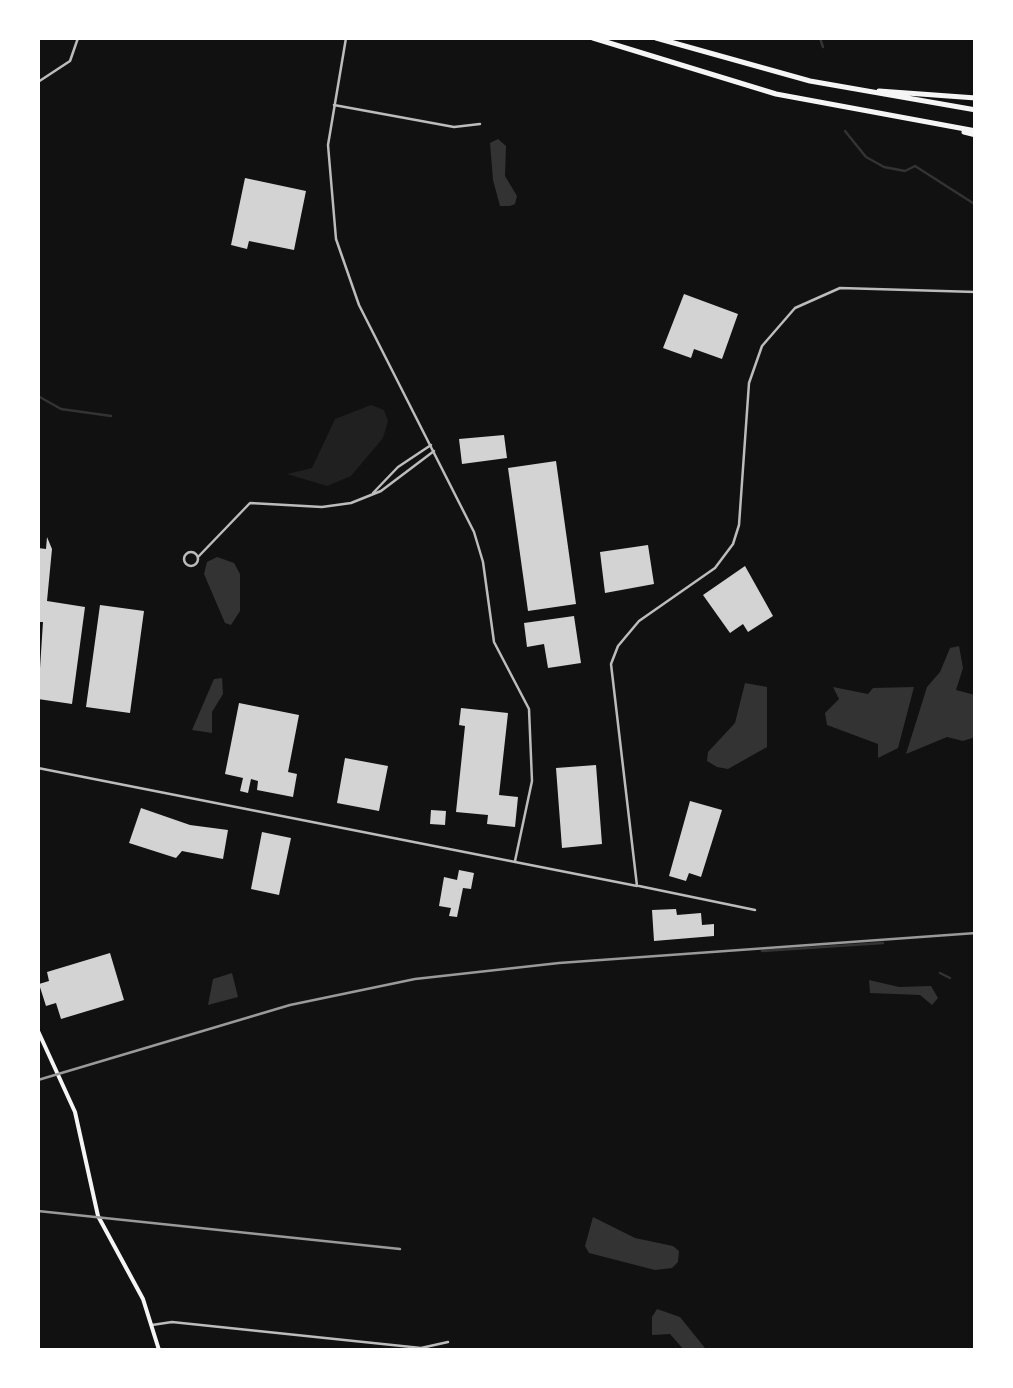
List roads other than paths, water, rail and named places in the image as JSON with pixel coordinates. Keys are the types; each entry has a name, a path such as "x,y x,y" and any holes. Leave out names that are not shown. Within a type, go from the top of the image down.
{"highway":[{"path":"593,38 776,94 976,133"},
{"path":"656,38 749,66 864,92 976,110"},
{"path":"864,92 976,98"}],"main road":[{"path":"38,1032 78,1124 98,1216 152,1325 158,1350"}],"street":[{"path":"38,82 70,61 78,38"},
{"path":"346,38 334,104 328,174 341,261 474,532 484,562 494,642 522,689 532,717 532,781 514,862"},
{"path":"334,104 454,127 480,124"},
{"path":"637,886 611,664 632,629 666,599 714,568 732,544 739,525 749,384 762,346 794,308 840,288 976,292"},
{"path":"372,494 398,467 431,444"},
{"path":"198,557 250,503 329,507 372,494 434,452"},
{"path":"38,768 755,910"},
{"path":"152,1325 172,1322 421,1348 448,1342"}],"waterway":[{"path":"820,38 823,47"},
{"path":"845,131 866,157 884,167 905,171 915,166 976,205"},
{"path":"38,396 61,409 111,416"},
{"path":"762,951 883,943"},
{"path":"940,973 950,978"}],"railway":[{"path":"38,1080 290,1005 415,979 559,963 976,933"},
{"path":"38,1211 400,1249"}]}
